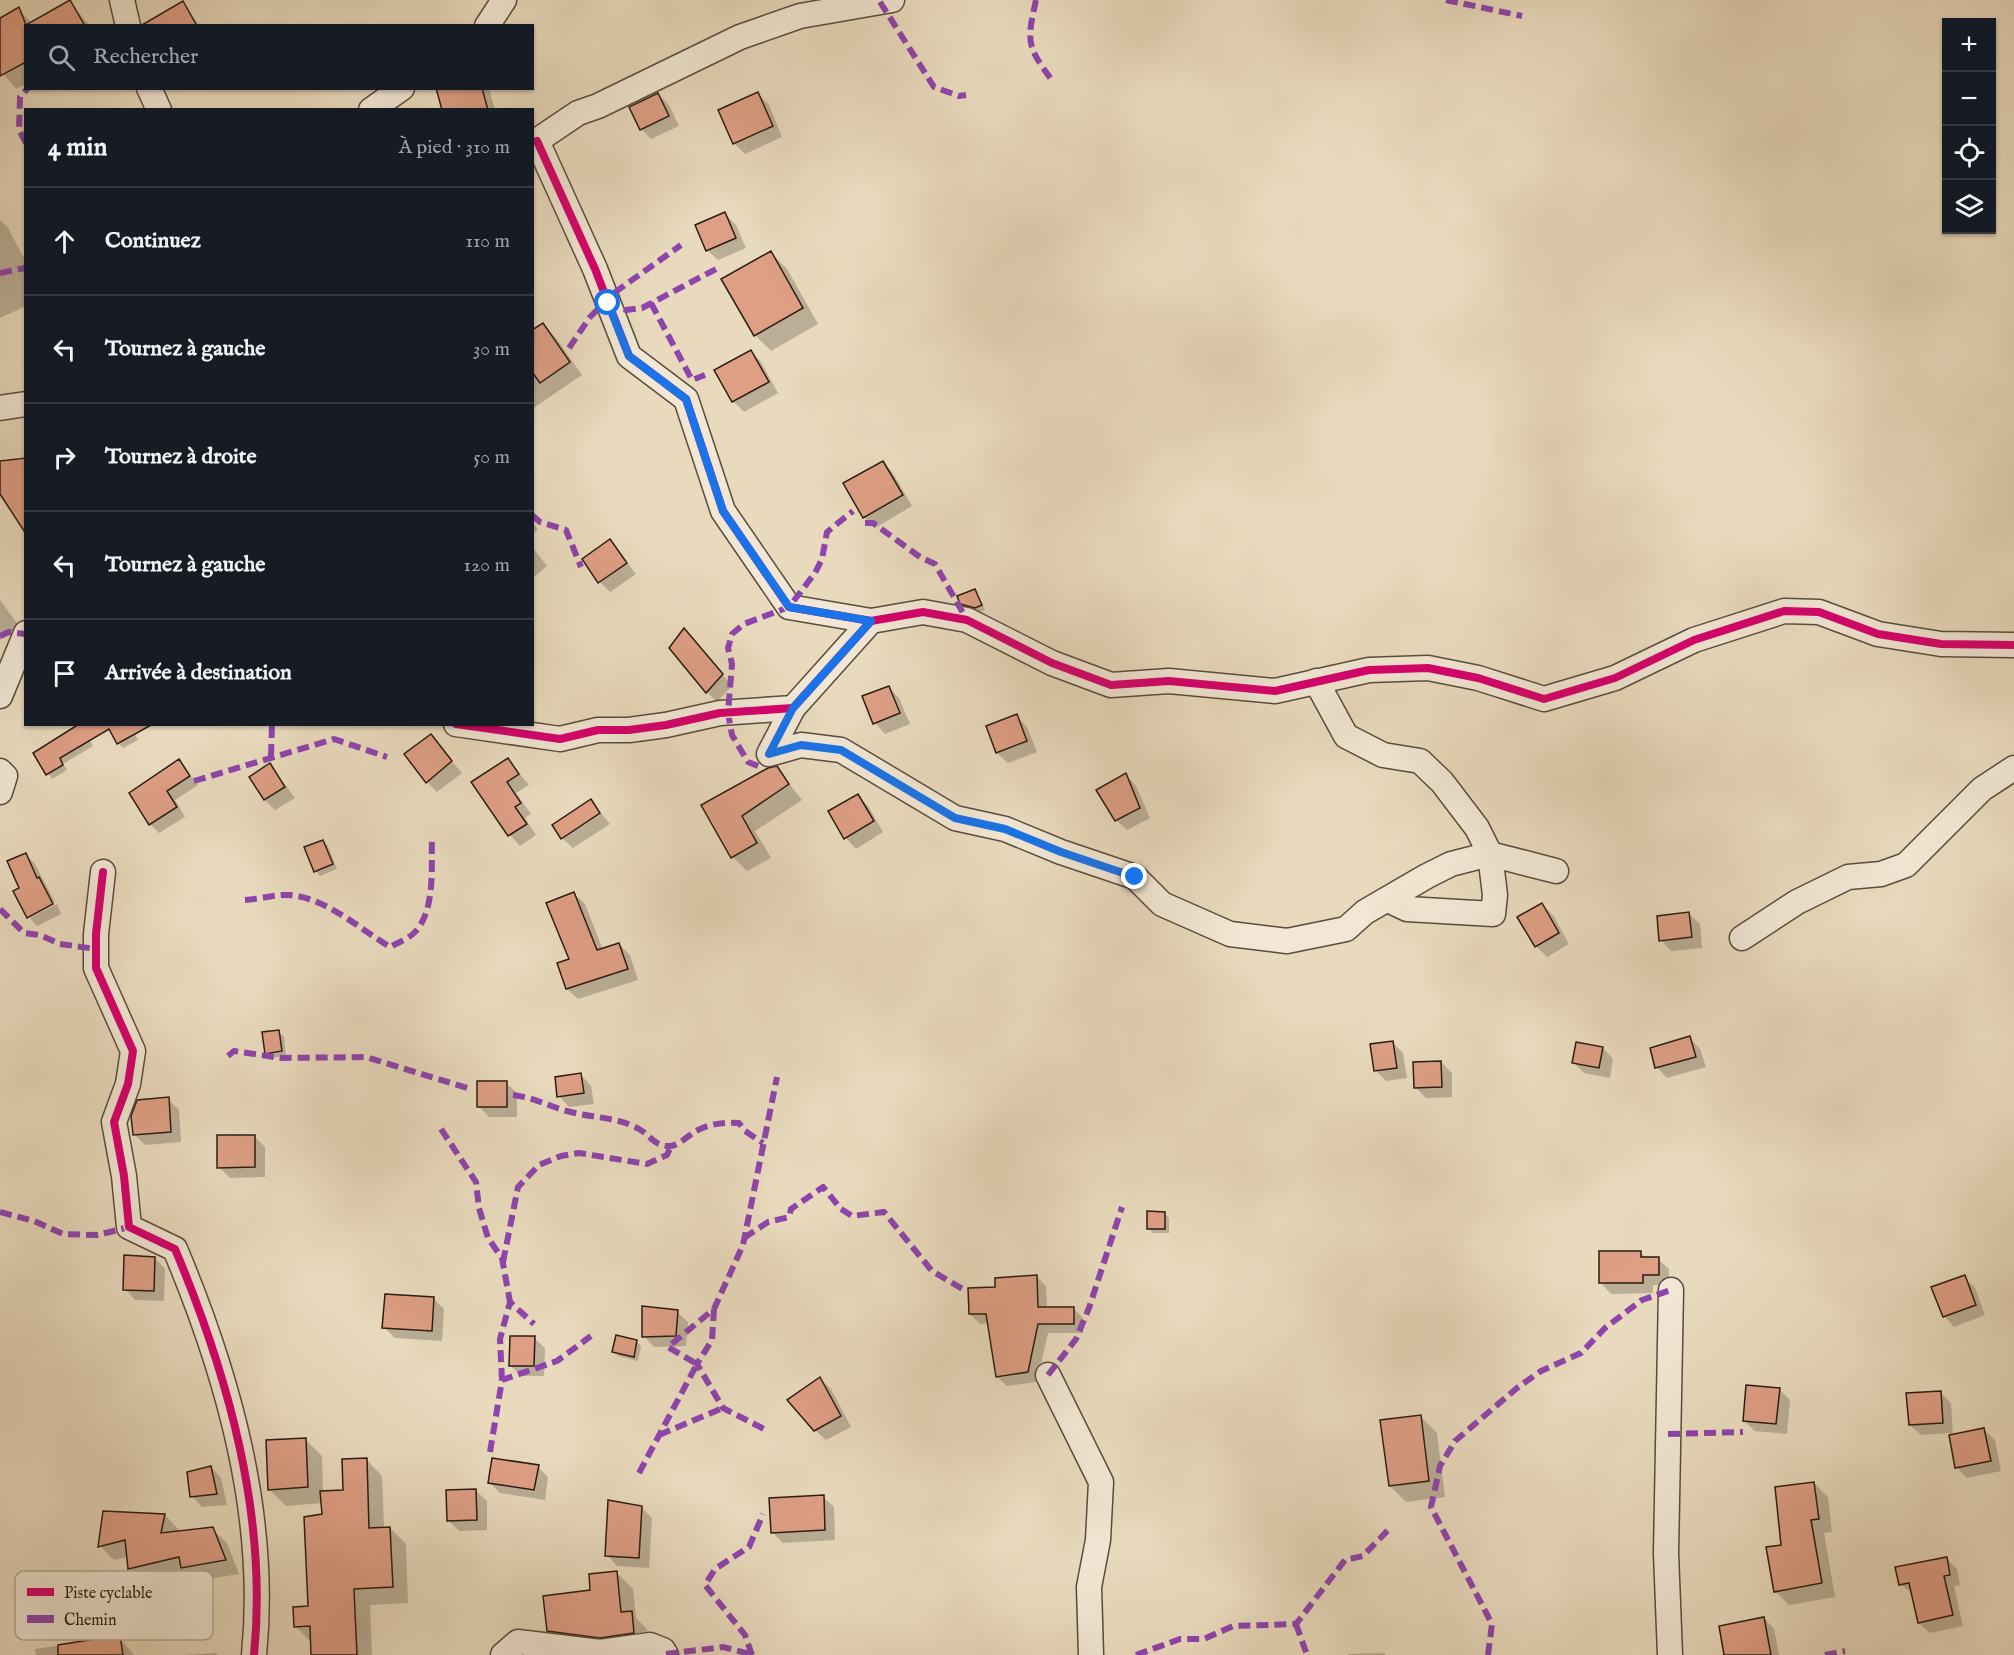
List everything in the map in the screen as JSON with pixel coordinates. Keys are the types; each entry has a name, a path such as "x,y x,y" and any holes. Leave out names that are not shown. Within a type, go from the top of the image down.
{"street":[{"path":"122,0 128,24"},
{"path":"488,24 504,0"},
{"path":"892,0 800,16 740,37 598,106 578,113 535,142 595,269 629,356 686,399 723,511 789,607 871,621 923,612 966,620 1052,663 1111,685 1169,681 1275,691 1369,670 1428,668 1478,678 1544,699 1615,678 1694,640 1784,610 1820,612 1878,634 1941,644 2014,645"},
{"path":"150,90 158,108"},
{"path":"374,108 399,90"},
{"path":"0,408 24,404"},
{"path":"871,621 793,708 769,754 801,745 841,750 955,818 1005,829 1061,852 1135,877 1162,904 1230,934 1287,941 1346,929 1365,912 1451,864 1490,854 1556,871"},
{"path":"0,696 24,638"},
{"path":"1317,681 1346,736 1383,755 1420,761 1442,782 1477,828 1490,854 1495,895 1493,914 1407,909 1388,900"},
{"path":"470,726 561,739 598,730 629,730 720,714 793,708"},
{"path":"1742,938 1797,902 1848,877 1881,874 1906,865 1982,789 2014,768"},
{"path":"0,771 5,776 0,792"},
{"path":"103,872 96,934 96,968 133,1051 128,1084 114,1122 124,1176 129,1227 175,1249 204,1317 234,1420 255,1548 254,1655"},
{"path":"1670,1655 1666,1553 1671,1290"},
{"path":"1048,1375 1101,1482 1098,1540 1089,1587 1091,1655"},
{"path":"503,1655 518,1642 600,1652 650,1645 663,1650 666,1655"}],"building":[{"path":"70,0 84,24 28,24"},
{"path":"183,1 196,24 144,24"},
{"path":"19,7 26,24 24,63 0,76 0,18"},
{"path":"437,90 483,90 487,108 441,108"},
{"path":"758,92 773,126 733,144 718,110"},
{"path":"658,93 669,116 640,130 629,107"},
{"path":"725,212 736,238 706,251 695,225"},
{"path":"771,251 803,308 754,336 721,279"},
{"path":"543,323 570,362 540,383 534,375 534,329"},
{"path":"751,350 769,382 732,402 714,370"},
{"path":"24,458 24,531 0,494 0,461"},
{"path":"883,461 903,495 863,518 843,483"},
{"path":"610,539 627,563 598,583 582,559"},
{"path":"975,589 982,605 975,608 960,604 957,596"},
{"path":"684,628 723,674 706,693 669,648"},
{"path":"889,686 900,713 873,724 862,696"},
{"path":"1017,714 1027,741 996,753 986,726"},
{"path":"76,726 149,726 117,744 109,729 60,758 63,765 46,775 33,753"},
{"path":"431,734 452,761 426,783 404,754"},
{"path":"508,758 519,774 507,782 521,803 515,807 527,824 508,836 471,782"},
{"path":"179,759 190,776 167,791 177,807 149,825 129,793"},
{"path":"270,763 285,787 264,800 249,777"},
{"path":"777,766 789,784 742,816 757,843 731,858 701,805 768,768"},
{"path":"1126,773 1140,808 1115,821 1096,790"},
{"path":"858,794 874,821 844,839 828,811"},
{"path":"591,799 600,813 561,839 552,825"},
{"path":"323,840 333,864 314,872 304,847"},
{"path":"26,853 37,878 39,877 53,904 27,918 13,891 19,888 7,861"},
{"path":"574,892 597,950 619,943 628,969 566,989 557,963 569,959 546,903"},
{"path":"1542,903 1559,933 1535,947 1517,917"},
{"path":"1689,912 1692,937 1659,941 1657,916"},
{"path":"279,1030 282,1051 265,1054 262,1032"},
{"path":"1690,1036 1696,1057 1655,1068 1650,1048"},
{"path":"1393,1041 1397,1068 1374,1071 1370,1044"},
{"path":"1576,1042 1603,1047 1599,1068 1572,1063"},
{"path":"1441,1061 1442,1087 1414,1088 1413,1062"},
{"path":"581,1073 584,1093 557,1097 555,1077"},
{"path":"477,1081 507,1081 507,1107 477,1107"},
{"path":"169,1097 171,1132 133,1135 131,1116 137,1100"},
{"path":"217,1135 255,1135 255,1167 217,1168"},
{"path":"1147,1211 1165,1212 1165,1229 1147,1229"},
{"path":"1599,1251 1641,1251 1641,1257 1659,1257 1659,1275 1643,1275 1643,1283 1599,1283"},
{"path":"124,1255 155,1257 154,1291 123,1290"},
{"path":"1037,1275 1038,1307 1074,1307 1074,1324 1038,1324 1028,1372 996,1377 986,1314 969,1314 968,1288 995,1287 995,1278"},
{"path":"1965,1275 1976,1305 1943,1317 1931,1287"},
{"path":"385,1294 434,1297 432,1331 382,1328"},
{"path":"642,1306 678,1310 676,1336 642,1337"},
{"path":"616,1335 637,1340 634,1357 612,1352"},
{"path":"510,1336 535,1336 534,1366 509,1366"},
{"path":"820,1377 841,1416 814,1431 787,1400"},
{"path":"1746,1385 1780,1388 1776,1424 1743,1421"},
{"path":"1941,1391 1943,1423 1909,1425 1906,1393"},
{"path":"1421,1415 1429,1481 1389,1486 1380,1420"},
{"path":"1984,1428 1991,1461 1955,1468 1949,1435"},
{"path":"306,1438 308,1487 268,1490 266,1440"},
{"path":"367,1458 369,1528 390,1527 393,1587 354,1589 357,1655 311,1655 310,1626 294,1627 293,1607 308,1606 304,1517 322,1514 320,1491 343,1490 342,1459"},
{"path":"492,1458 539,1465 534,1490 488,1483"},
{"path":"211,1466 217,1494 190,1497 187,1472"},
{"path":"1814,1482 1819,1519 1811,1520 1822,1583 1774,1592 1766,1547 1781,1545 1775,1487"},
{"path":"476,1489 477,1520 447,1521 446,1490"},
{"path":"824,1495 825,1530 771,1533 769,1498"},
{"path":"608,1500 642,1506 639,1558 605,1556"},
{"path":"103,1511 165,1514 161,1533 213,1527 226,1560 181,1568 179,1557 128,1569 125,1540 98,1547"},
{"path":"1947,1557 1950,1575 1944,1576 1953,1615 1918,1623 1909,1583 1899,1585 1895,1567"},
{"path":"617,1571 621,1612 632,1611 634,1633 600,1638 547,1631 543,1596 590,1590 589,1574"},
{"path":"1764,1617 1771,1655 1724,1655 1719,1626"},
{"path":"89,1640 121,1640 123,1655 58,1655 58,1645"}],"marked path":[{"path":"1036,0 1031,25 1031,42 1037,58 1051,79"},
{"path":"1446,0 1522,16"},
{"path":"880,2 934,87 959,96 966,95"},
{"path":"24,139 19,130 20,97 26,90"},
{"path":"569,348 590,317 614,293 681,245"},
{"path":"0,273 24,268"},
{"path":"607,303 626,310 642,308 718,268"},
{"path":"651,303 692,380 705,375"},
{"path":"758,766 748,762 732,735 728,713 732,664 728,648 732,634 744,624 789,607 815,573 822,559 827,532 853,511"},
{"path":"534,517 540,522 566,530 581,567"},
{"path":"865,523 873,523 920,557 935,564 967,620"},
{"path":"0,636 9,632 24,634"},
{"path":"271,756 272,726"},
{"path":"194,781 334,739 387,757"},
{"path":"245,900 282,895 311,900 339,913 390,947 414,933 426,913 431,888 432,838"},
{"path":"0,909 24,933 40,935 60,944 96,949"},
{"path":"228,1056 234,1051 281,1058 366,1057 471,1089"},
{"path":"639,1473 697,1364 668,1347 714,1309 743,1245 777,1077"},
{"path":"513,1095 571,1112 623,1122 639,1129 656,1143 665,1146 677,1144 705,1127 727,1123 739,1123 745,1131 763,1143"},
{"path":"441,1129 476,1182 479,1208 488,1238 502,1258 510,1302"},
{"path":"503,1262 518,1187 539,1165 561,1156 579,1153 647,1164 667,1155 671,1146"},
{"path":"744,1238 768,1222 789,1217 791,1209 823,1187 841,1209 852,1216 884,1212 932,1271 966,1291"},
{"path":"1048,1375 1076,1339 1089,1308 1122,1207"},
{"path":"0,1212 34,1221 63,1234 98,1235 129,1227"},
{"path":"1488,1655 1492,1624 1431,1507 1440,1466 1455,1441 1517,1388 1541,1371 1581,1353 1605,1328 1642,1300 1671,1290"},
{"path":"502,1380 500,1339 510,1302 534,1324"},
{"path":"714,1309 712,1340 697,1364 723,1408 768,1431"},
{"path":"490,1452 502,1380 557,1361 591,1336"},
{"path":"659,1435 723,1408"},
{"path":"1668,1434 1743,1432"},
{"path":"752,1655 745,1635 705,1585 715,1569 749,1547 763,1514"},
{"path":"1136,1655 1180,1639 1204,1639 1233,1626 1296,1624 1345,1560 1363,1556 1390,1528"},
{"path":"1296,1624 1307,1655"},
{"path":"666,1654 723,1647 754,1655"},
{"path":"1825,1655 1845,1651"}],"cycle path":[{"path":"537,141 595,269 629,356 686,399 723,511 789,607 871,621"},
{"path":"470,726 560,739 598,730 629,730 666,725 720,713 793,708 871,621 923,612 967,620 1052,663 1111,685 1169,681 1275,691 1369,670 1428,668 1478,678 1544,699 1615,678 1694,640 1784,611 1819,612 1878,634 1941,644 2014,645"},
{"path":"103,872 96,934 96,968 133,1051 128,1084 114,1122 124,1176 129,1227 175,1249 212,1346 227,1396 240,1447 255,1551 257,1603 254,1655"}],"route":[{"path":"608,303 629,356 686,399 723,511 789,607 871,621 793,708 769,754 801,745 841,750 955,818 1005,829 1061,852 1135,877"}]}
